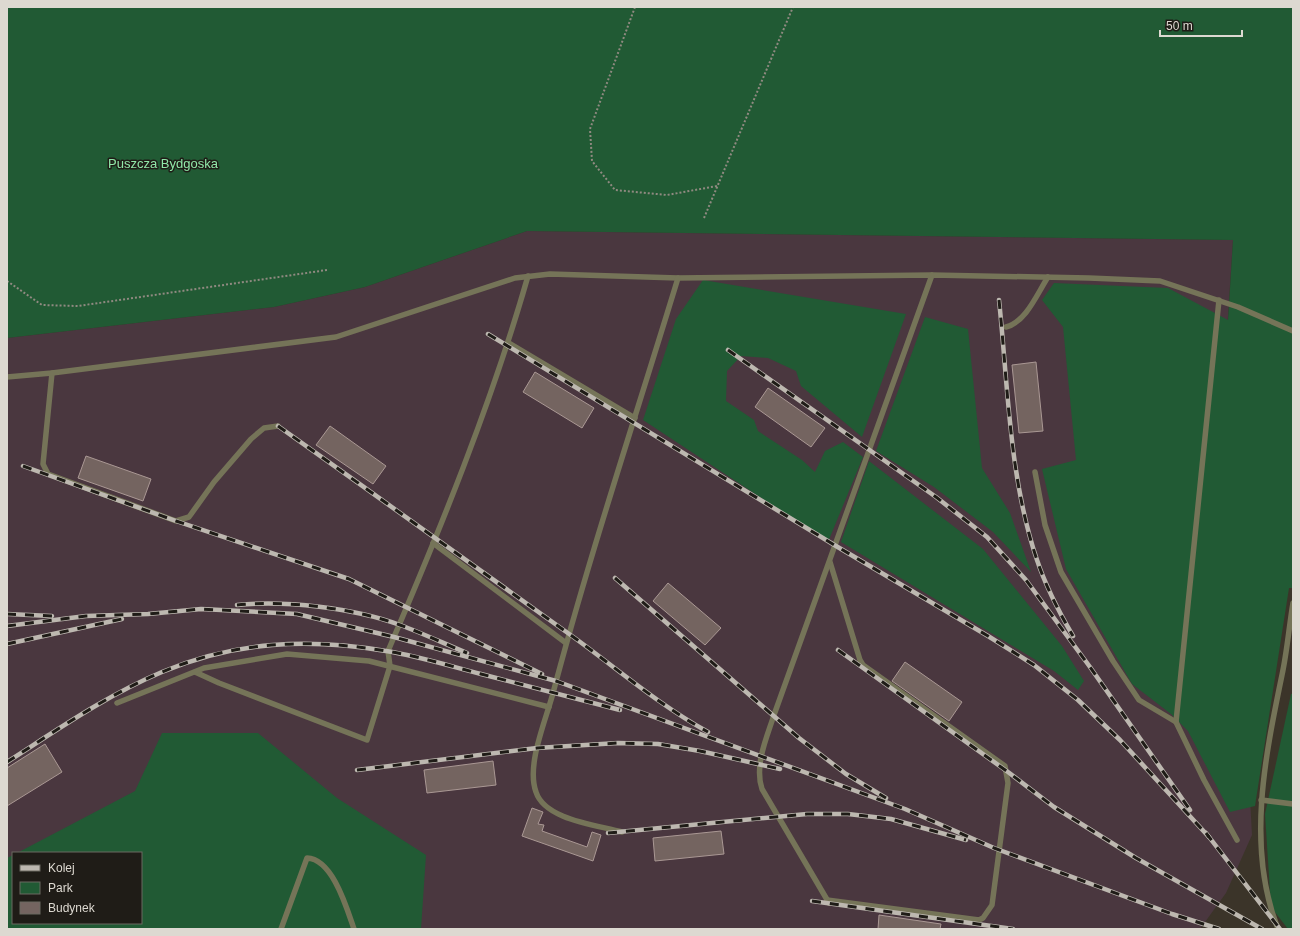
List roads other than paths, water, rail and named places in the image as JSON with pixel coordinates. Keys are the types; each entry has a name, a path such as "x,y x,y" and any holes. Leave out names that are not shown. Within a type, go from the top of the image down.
{"lane":[{"path":"7,377 52,373 336,337 515,278 550,274 678,278 932,275 1160,281 1238,306 1293,331"},
{"path":"830,562 860,660 1005,766 1008,783 992,905 983,918 979,920 828,902 762,789 759,775 761,757 774,715 932,275"},
{"path":"195,672 226,686 367,740 390,666 388,651 433,543 509,343 528,276"},
{"path":"1006,328 1014,325 1022,318 1048,277"},
{"path":"622,832 557,815 550,811 538,799 535,791 535,758 566,643 678,278"},
{"path":"1219,300 1176,722 1204,780 1237,840"},
{"path":"509,343 635,418"},
{"path":"52,373 42,464 48,474 176,521 189,517 214,482 251,438 264,428 278,426"},
{"path":"1035,472 1045,525 1061,572 1113,661 1139,700 1176,722"},
{"path":"433,543 566,643"},
{"path":"1278,929 1268,893 1262,857 1261,800 1293,603"},
{"path":"117,703 204,668 287,654 369,661 549,707"},
{"path":"1261,800 1293,804"},
{"path":"281,929 307,858 312,858 320,863 342,892 354,929"}],"railway":[{"path":"999,300 1015,464 1028,529 1044,580 1073,636"},
{"path":"488,334 1034,665 1078,700 1120,740 1209,837"},
{"path":"728,350 936,497 987,537 1026,580 1090,667 1190,810"},
{"path":"278,426 565,631 653,697 708,732"},
{"path":"23,466 176,521 349,579 542,674"},
{"path":"615,578 799,738 846,774 886,798"},
{"path":"237,605 298,605 362,614 417,631 467,653"},
{"path":"7,626 86,616 148,614 201,609 297,614 394,637 556,681 905,809 994,848 1172,914 1219,929"},
{"path":"7,614 52,616"},
{"path":"7,644 122,619"},
{"path":"7,762 102,702 162,672 217,654 245,648 272,645 329,644 398,653 434,661 620,710"},
{"path":"838,650 1008,772 1054,807 1136,858 1262,929"},
{"path":"357,770 537,748 618,743 658,744 700,751 780,769"},
{"path":"608,833 807,814 848,814 891,819 966,840"},
{"path":"1206,833 1280,929"},
{"path":"812,901 1013,929"}],"park label":[{"name":"Puszcza Bydgoska","path":"163,163"}]}
